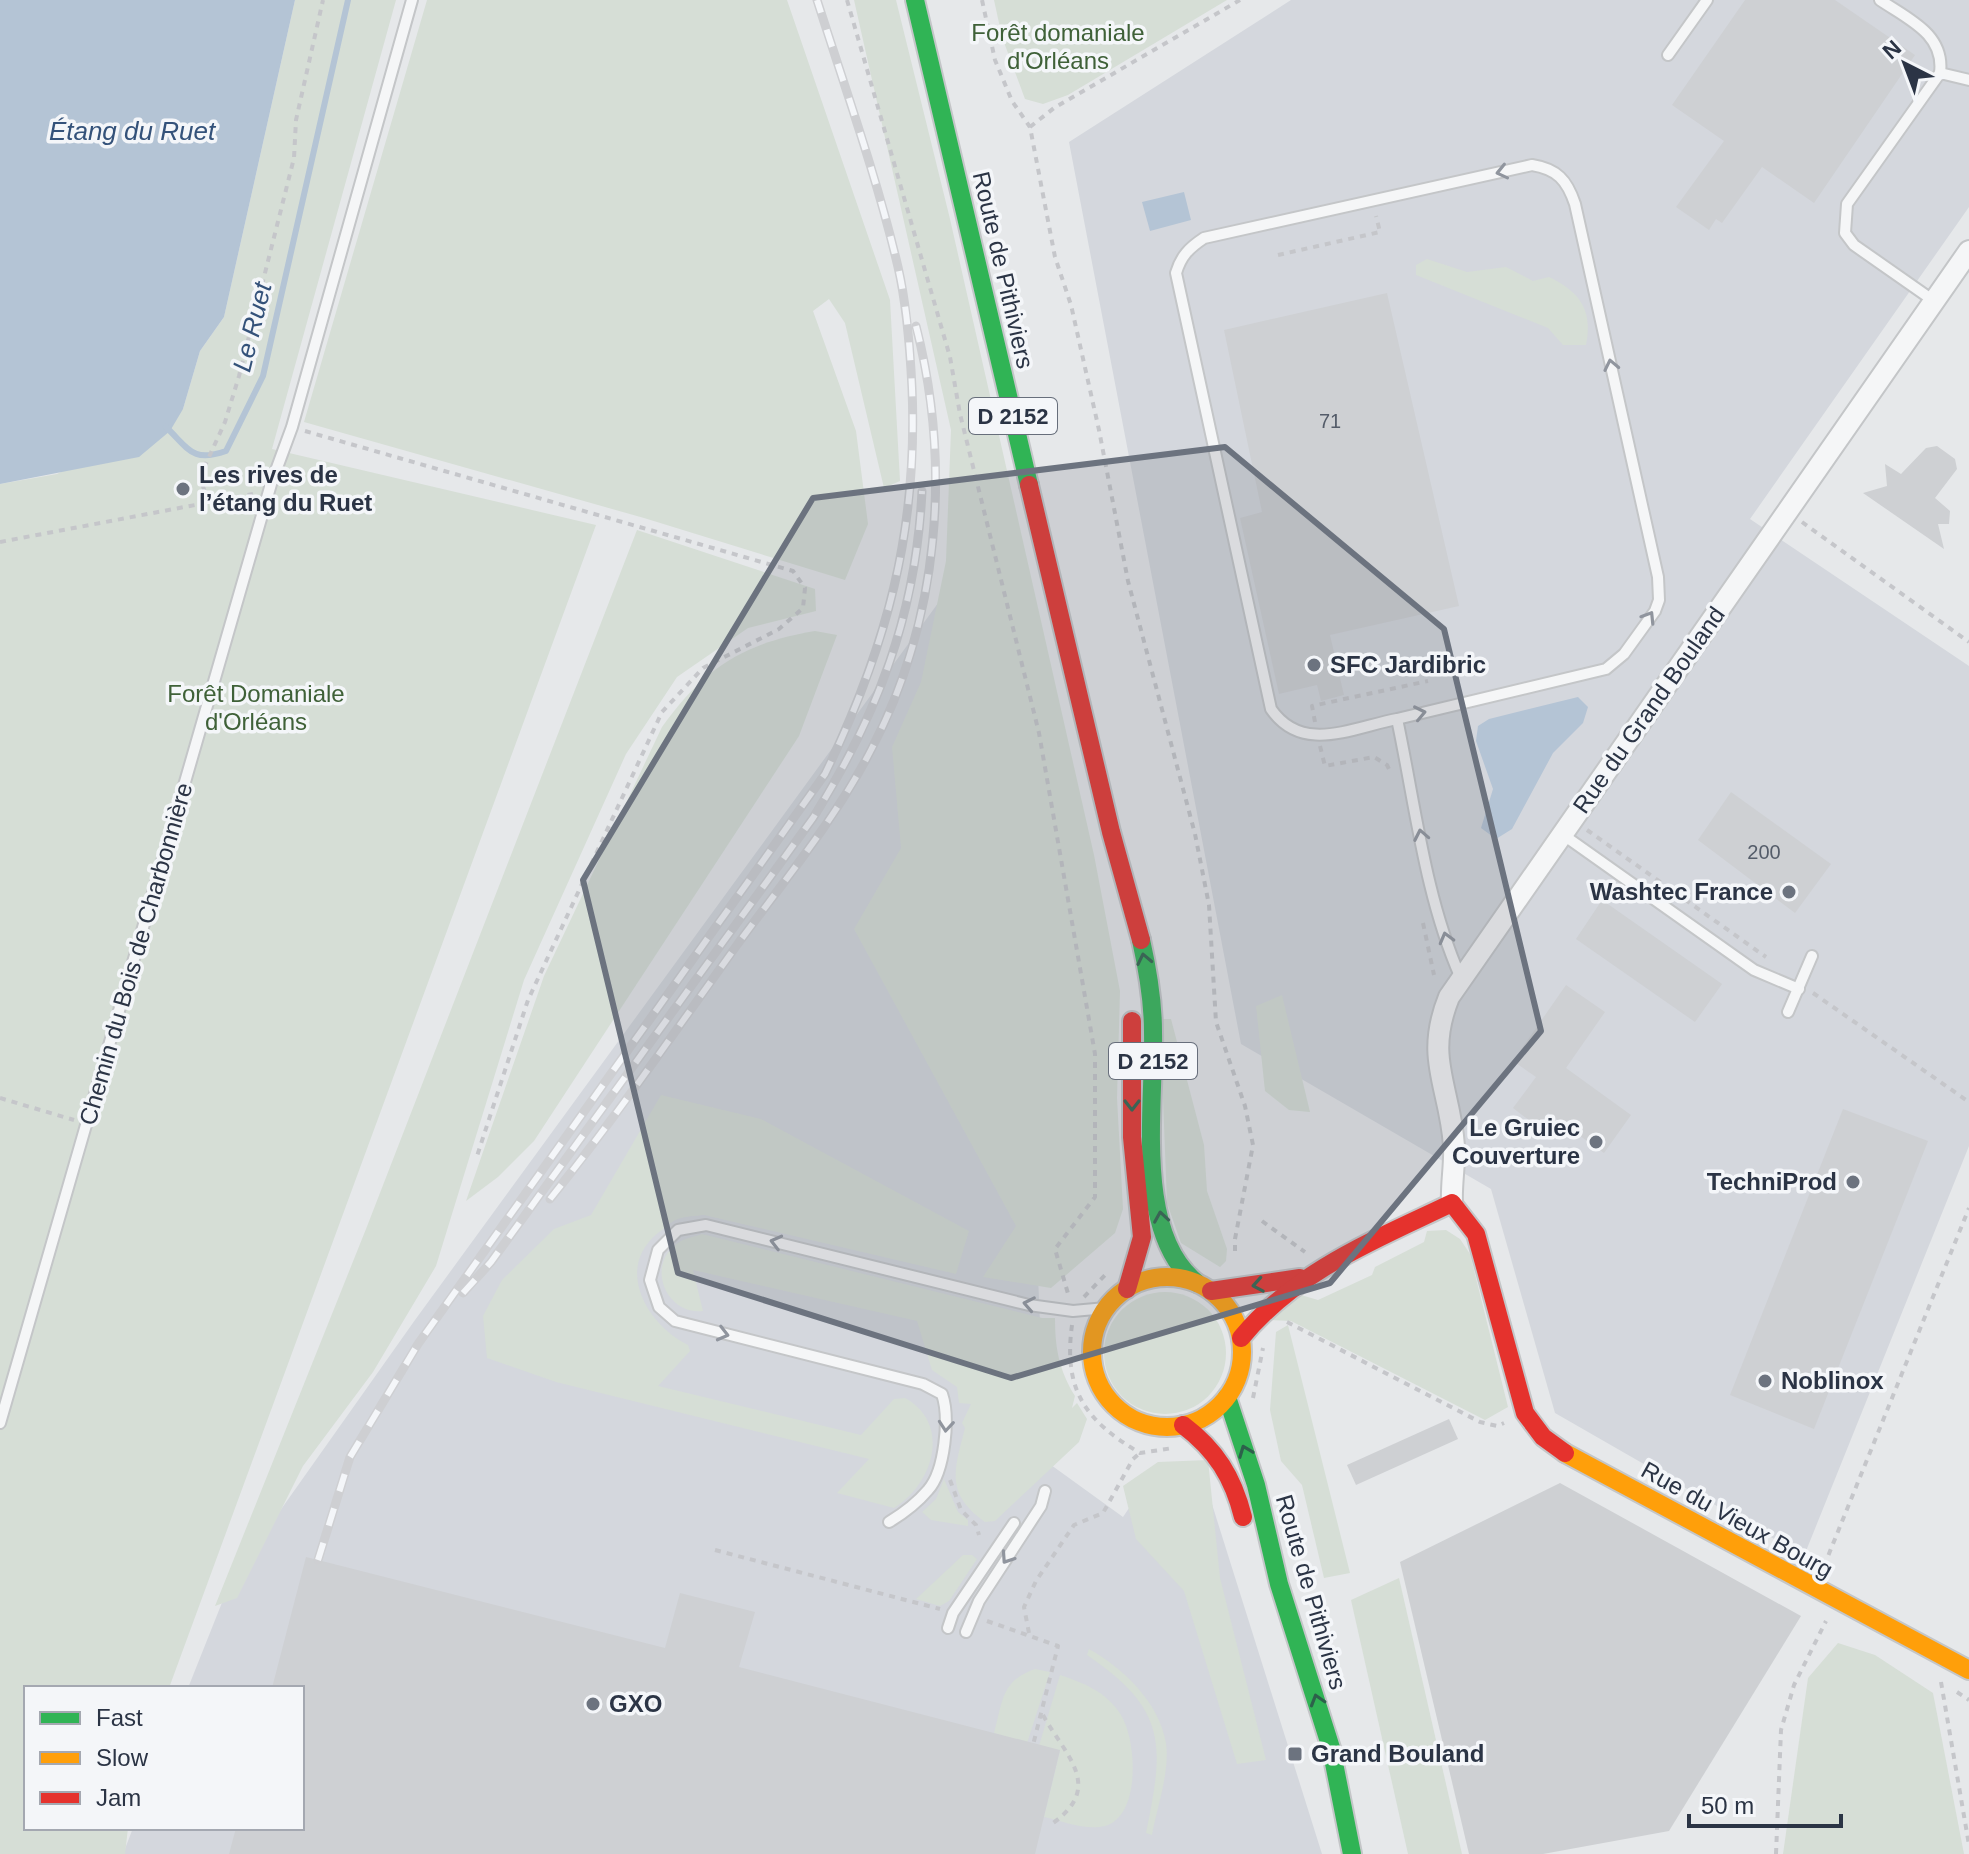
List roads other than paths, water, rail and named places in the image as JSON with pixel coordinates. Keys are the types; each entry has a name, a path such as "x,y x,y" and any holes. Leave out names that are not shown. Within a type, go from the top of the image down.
{"main road":[{"name":"Route de Pithiviers","path":"915,0 1111,832 1129,890 1152,1004 1154,1137 1163,1233 1178,1267 1204,1287"},
{"name":"Route de Pithiviers","path":"1111,832 1129,979"},
{"name":"D 2152","path":"1127,1289 1142,1237 1132,1137 1132,1002"},
{"path":"1241,1338 1266,1308 1304,1277 1452,1203"},
{"name":"Rue du Vieux Bourg","path":"1452,1203 1476,1234 1513,1380 1525,1413 1543,1437 1572,1458 1814,1590 1969,1670"},
{"path":"1204,1287 1230,1312 1241,1338 1240,1369 1227,1397 1200,1420 1183,1425 1154,1426 1124,1414 1102,1390 1092,1363 1092,1348 1106,1308 1127,1289 1162,1277 1204,1287 1304,1277"},
{"name":"Route de Pithiviers","path":"1227,1397 1256,1485 1279,1584 1331,1748 1352,1854"},
{"name":"Route de Pithiviers","path":"1183,1425 1207,1443 1229,1469 1246,1533"},
{"name":"Route de Pithiviers","path":"1286,1671 1316,1752 1340,1804"}],"street":[{"name":"Rue du Grand Bouland","path":"1452,1203 1454,1146 1436,1054 1436,1034 1460,976 1969,251"}],"lane":[{"name":"Chemin du Bois de Charbonnière","path":"0,1423 271,484 292,427 412,0"},
{"path":"1668,55 1707,0"},
{"path":"1880,0 1932,36 1942,60 1940,73 1847,204 1843,218 1845,233 1854,245 1934,301"},
{"path":"1940,73 1969,80"},
{"path":"1532,165 1548,167 1570,188 1659,589 1655,611 1624,654 1594,675 1397,719 1307,737 1286,728 1268,699 1176,273 1180,260 1190,247 1204,238 1532,165"},
{"path":"1397,719 1435,898 1448,948 1460,976"},
{"path":"1567,827 1754,970 1799,989"},
{"path":"1788,1012 1812,956"},
{"path":"889,1522 931,1488 946,1432 947,1410 942,1394 923,1384 675,1321 659,1307 650,1280 658,1250 678,1230 706,1225 1029,1305 1073,1311 1106,1308"},
{"path":"966,1632 979,1601 1041,1506 1045,1491"},
{"path":"948,1628 953,1613 1014,1523"}],"water":[{"name":"Étang du Ruet","path":"0,0 295,0 224,317 200,351 183,409 170,431 139,457 0,484"},
{"path":"1184,192 1191,220 1150,231 1142,202"},
{"path":"1578,697 1588,707 1583,723 1553,753 1512,829 1496,839 1481,828 1493,789 1476,741 1478,726 1489,719"}],"waterway":[{"name":"Le Ruet","path":"166,427 192,452 206,455 226,451 263,376 348,0"}],"railway":[{"path":"318,1560 350,1457 418,1344 825,774 866,680 894,587 910,491 913,440 908,327 898,267 880,200 817,0"},
{"path":"550,1199 825,826 857,776 894,700 912,649 925,596 936,488 934,433 916,326"},
{"path":"463,1293 491,1262 813,818 836,779 874,702 902,622 912,580 922,491"}],"place":[{"name":"Les rives de l’étang du Ruet","path":"183,489"},
{"name":"SFC Jardibric","path":"1314,665"},
{"name":"Washtec France","path":"1789,892"},
{"name":"Le Gruiec Couverture","path":"1596,1142"},
{"name":"TechniProd","path":"1853,1182"},
{"name":"Noblinox","path":"1765,1381"},
{"name":"GXO","path":"593,1704"},
{"name":"Grand Bouland","path":"1295,1754"}],"park label":[{"name":"Forêt domaniale d'Orléans","path":"1058,47"},
{"name":"Forêt Domaniale d'Orléans","path":"256,708"}]}
